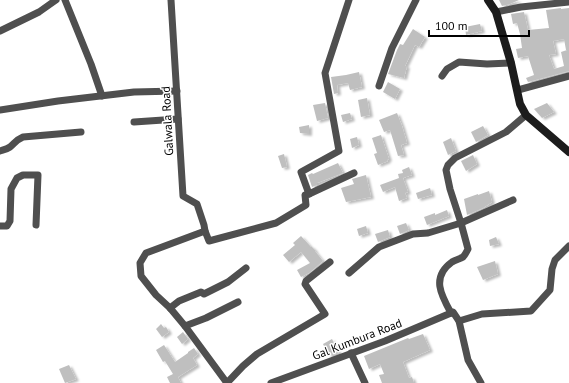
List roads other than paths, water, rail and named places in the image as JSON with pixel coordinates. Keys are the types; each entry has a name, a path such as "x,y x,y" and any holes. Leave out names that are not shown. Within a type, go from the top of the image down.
{"street":[{"path":"0,32 39,12 56,0"},
{"path":"65,0 92,64 102,96"},
{"name":"Galwala Road","path":"171,0 183,196 197,204 205,231"},
{"path":"309,194 301,172 339,151 325,73 349,0"},
{"path":"379,86 392,48 416,0"},
{"path":"488,0 496,12 511,63 520,104 526,115 569,152"},
{"path":"496,12 521,7 569,2"},
{"path":"442,76 447,69 458,62 487,64 511,63"},
{"path":"518,90 569,76"},
{"path":"0,110 134,92 177,90"},
{"path":"481,383 468,360 459,321 453,312 451,313 442,296 439,283 443,271 452,262 463,257 468,249 450,189 446,170 448,165 455,158 506,132 526,115"},
{"path":"134,122 178,119"},
{"path":"0,151 9,148 18,139 23,137 81,132"},
{"path":"330,262 306,281 305,284 325,314 257,354 227,383 186,326 170,308 156,296 141,276 140,263 146,253 205,231 209,241 276,223 306,205 305,195 354,174"},
{"path":"0,226 7,226 10,221 11,189 17,178 22,175 38,175 36,225"},
{"path":"350,273 380,247 413,234 428,233 461,223 513,200"},
{"path":"459,321 482,314 531,311 550,290 552,269 555,260 569,246"},
{"path":"170,308 179,301 201,292 204,294 228,282 246,268"},
{"path":"186,326 238,302"},
{"name":"Gal Kumbura Road","path":"271,383 385,341 451,313"},
{"path":"351,353 365,383"}]}
